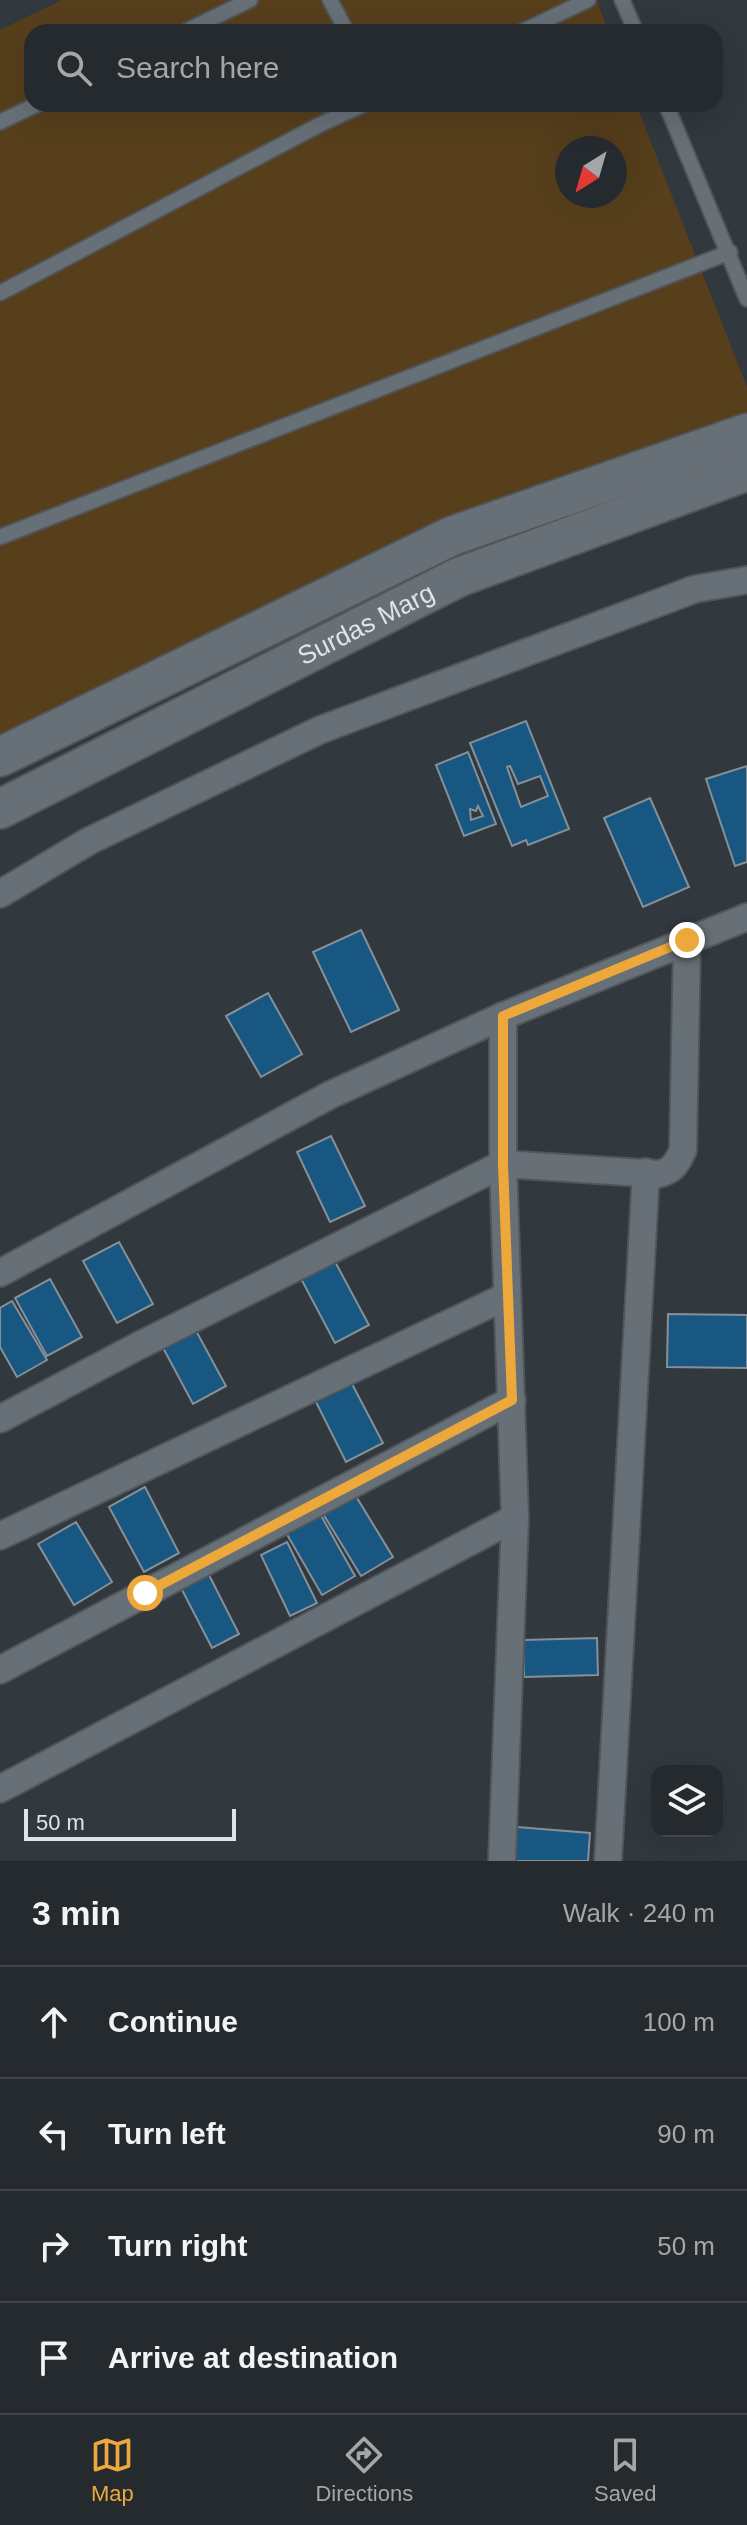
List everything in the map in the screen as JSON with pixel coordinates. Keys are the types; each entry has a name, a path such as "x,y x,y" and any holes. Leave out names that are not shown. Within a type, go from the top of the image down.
{"main road":[{"name":"Surdas Marg","path":"0,757 452,536 747,433"},
{"name":"Surdas Marg","path":"0,809 459,577 747,471"}],"street":[{"path":"0,894 89,841 320,730 695,589 747,580"},
{"path":"0,1273 330,1095 503,1016 747,917"},
{"path":"0,1419 138,1346 503,1164 658,1174 668,1172 683,1150 687,940"},
{"path":"502,1861 515,1518 503,1164 503,1016"},
{"path":"608,1861 646,1172"},
{"path":"0,1536 507,1296"},
{"path":"0,1670 512,1400"},
{"path":"0,1789 515,1518"}],"lane":[{"path":"200,24 250,0"},
{"path":"330,0 343,24"},
{"path":"538,24 588,0"},
{"path":"622,0 632,24"},
{"path":"0,122 24,111"},
{"path":"0,293 347,112"},
{"path":"669,112 747,299"},
{"path":"0,537 730,252"}],"shaded area":[{"path":"62,0 597,0 605,24 24,24 24,112 639,112 747,387 747,421 0,742 0,30"}],"building":[{"path":"526,721 569,829 528,845 526,840 512,846 470,743","holes":["510,766 518,784 540,776 548,796 521,807 507,767"]},
{"path":"468,752 496,824 464,836 436,765","holes":["478,806 483,816 471,820 470,809 476,811"]},
{"path":"747,766 747,862 735,866 706,779"},
{"path":"650,798 689,887 643,907 604,818"},
{"path":"361,930 399,1010 351,1032 313,952"},
{"path":"268,993 302,1054 261,1077 226,1016"},
{"path":"331,1136 365,1206 330,1222 297,1152"},
{"path":"119,1242 153,1304 117,1323 83,1261"},
{"path":"332,1256 369,1325 335,1343 298,1273"},
{"path":"50,1279 82,1337 47,1356 15,1298"},
{"path":"12,1301 47,1360 17,1377 0,1347 0,1308"},
{"path":"668,1314 747,1315 747,1368 667,1367"},
{"path":"194,1327 226,1386 193,1404 161,1344"},
{"path":"351,1382 383,1443 346,1462 315,1400"},
{"path":"145,1487 179,1553 144,1572 109,1507"},
{"path":"354,1493 393,1557 361,1576 322,1512"},
{"path":"319,1512 355,1576 322,1595 285,1531"},
{"path":"76,1522 112,1582 74,1605 38,1544"},
{"path":"287,1542 317,1603 290,1616 261,1555"},
{"path":"207,1571 239,1634 212,1648 179,1584"},
{"path":"597,1638 598,1675 524,1677 523,1640"},
{"path":"517,1827 590,1833 588,1861 514,1861"}],"route":[{"path":"145,1593 512,1400 503,1164 503,1016 687,940"}]}
